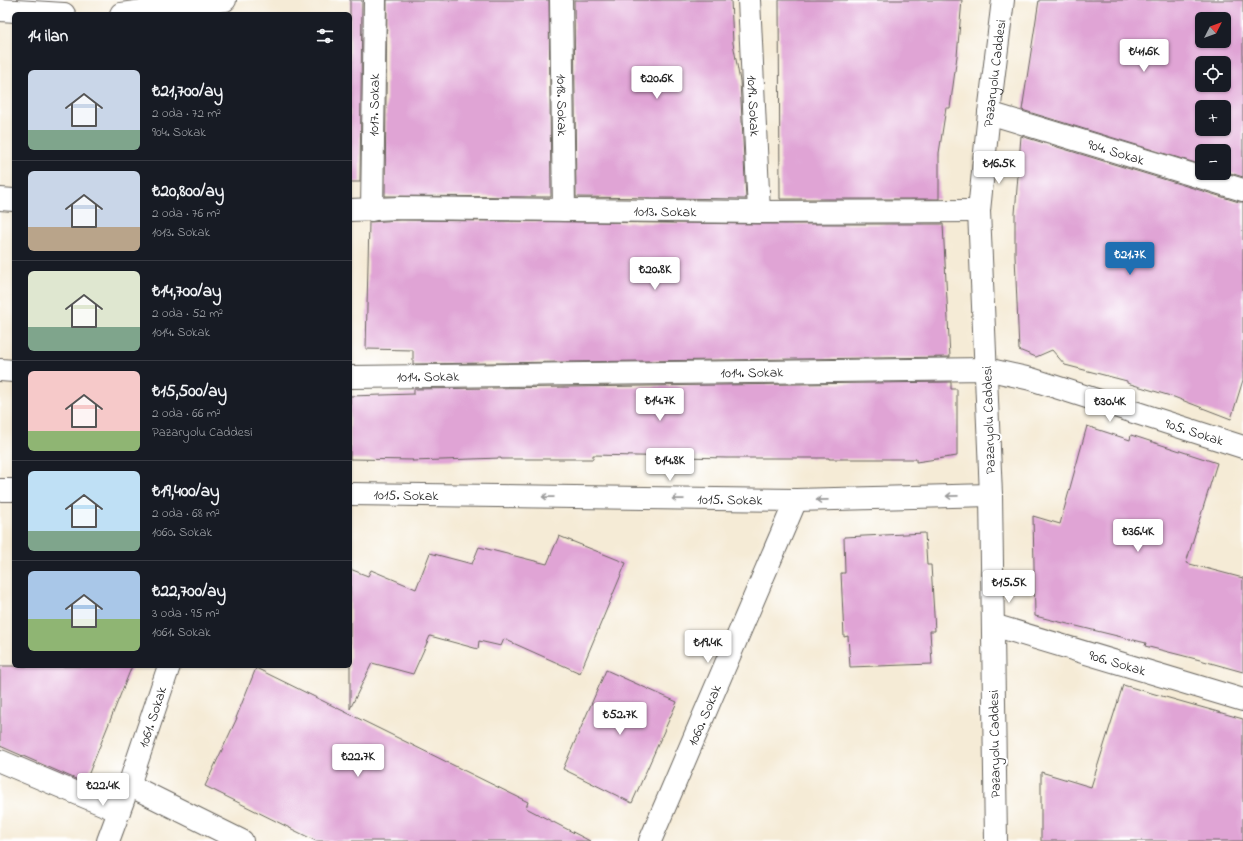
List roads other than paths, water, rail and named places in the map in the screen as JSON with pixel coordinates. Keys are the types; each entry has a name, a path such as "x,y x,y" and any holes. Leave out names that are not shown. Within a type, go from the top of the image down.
{"street":[{"path":"135,12 225,0"},
{"name":"1017. Sokak","path":"372,210 375,0"},
{"name":"1018. Sokak","path":"561,0 564,210"},
{"name":"1019. Sokak","path":"749,0 759,212"},
{"name":"Pazaryolu Caddesi","path":"996,841 991,495 980,211 989,113 1003,0"},
{"path":"0,10 32,12"},
{"name":"904. Sokak","path":"989,113 1243,190"},
{"path":"0,199 12,200"},
{"name":"1013. Sokak","path":"352,210 408,208 759,212 980,211"},
{"name":"1014. Sokak","path":"352,377 986,369"},
{"name":"905. Sokak","path":"986,369 1031,379 1243,447"},
{"path":"0,370 12,370"},
{"path":"0,490 12,490"},
{"name":"1015. Sokak","path":"352,494 796,500 991,495"},
{"name":"1060. Sokak","path":"650,841 796,500"},
{"name":"906. Sokak","path":"993,624 1243,700"},
{"name":"1061. Sokak","path":"108,841 129,785 168,668"},
{"path":"0,761 119,811"},
{"path":"129,785 242,841"}]}
